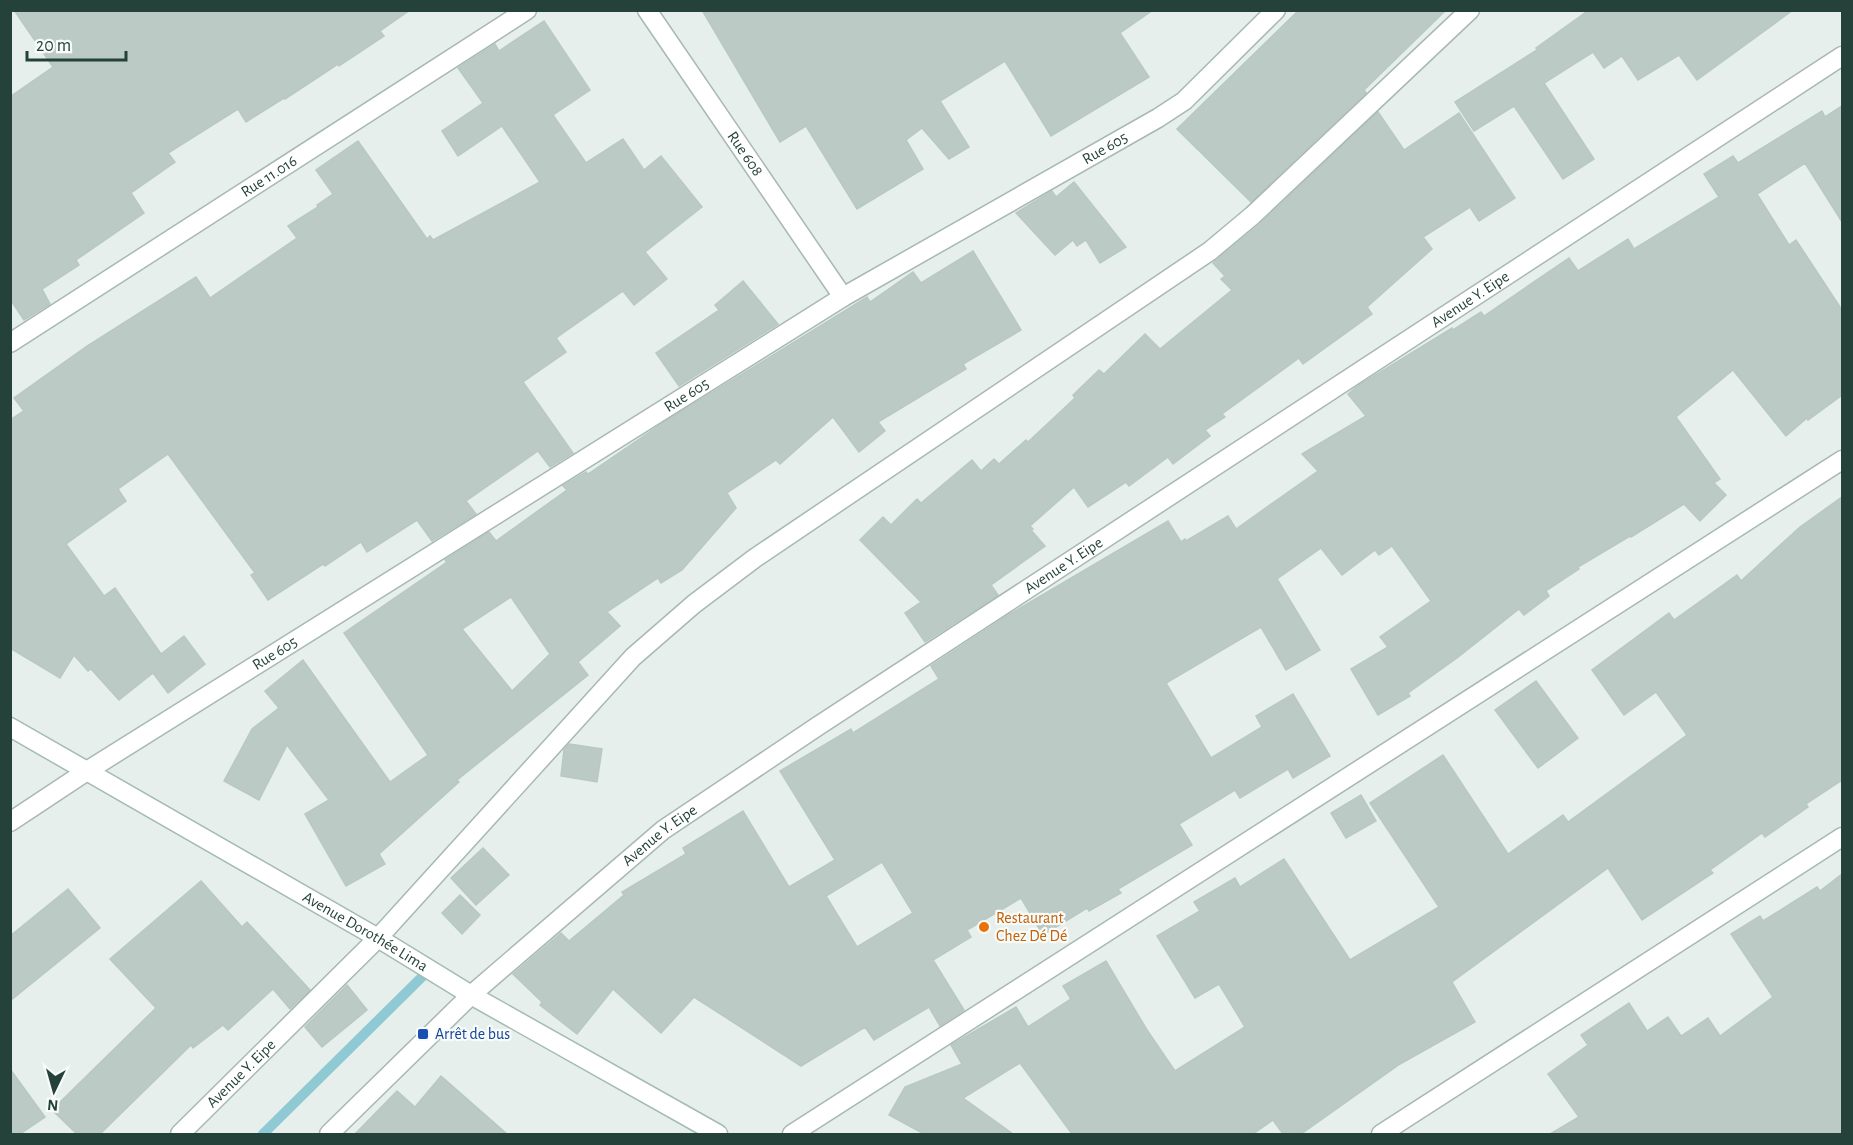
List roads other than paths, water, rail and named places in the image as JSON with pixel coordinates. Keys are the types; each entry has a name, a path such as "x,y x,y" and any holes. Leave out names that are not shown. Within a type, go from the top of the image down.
{"street":[{"name":"Rue 11.016","path":"10,343 527,10"},
{"name":"Rue 608","path":"647,10 843,297"},
{"name":"Rue 605","path":"10,822 87,771 843,297 1184,101 1276,10"},
{"name":"Avenue Y. Eipe","path":"180,1134 378,938 633,657 694,604 755,558 1210,251 1253,215 1470,10"},
{"name":"Avenue Y. Eipe","path":"329,1134 471,995 663,830 828,719 1842,56"},
{"path":"792,1134 1842,460"},
{"name":"Avenue Dorothée Lima","path":"10,728 378,938 471,995 718,1134"},
{"path":"1381,1134 1842,837"}],"waterway":[{"path":"263,1134 427,972"}],"place":[{"name":"Restaurant Chez Dé Dé","path":"984,927"},
{"name":"Arrêt de bus","path":"423,1034"}]}
